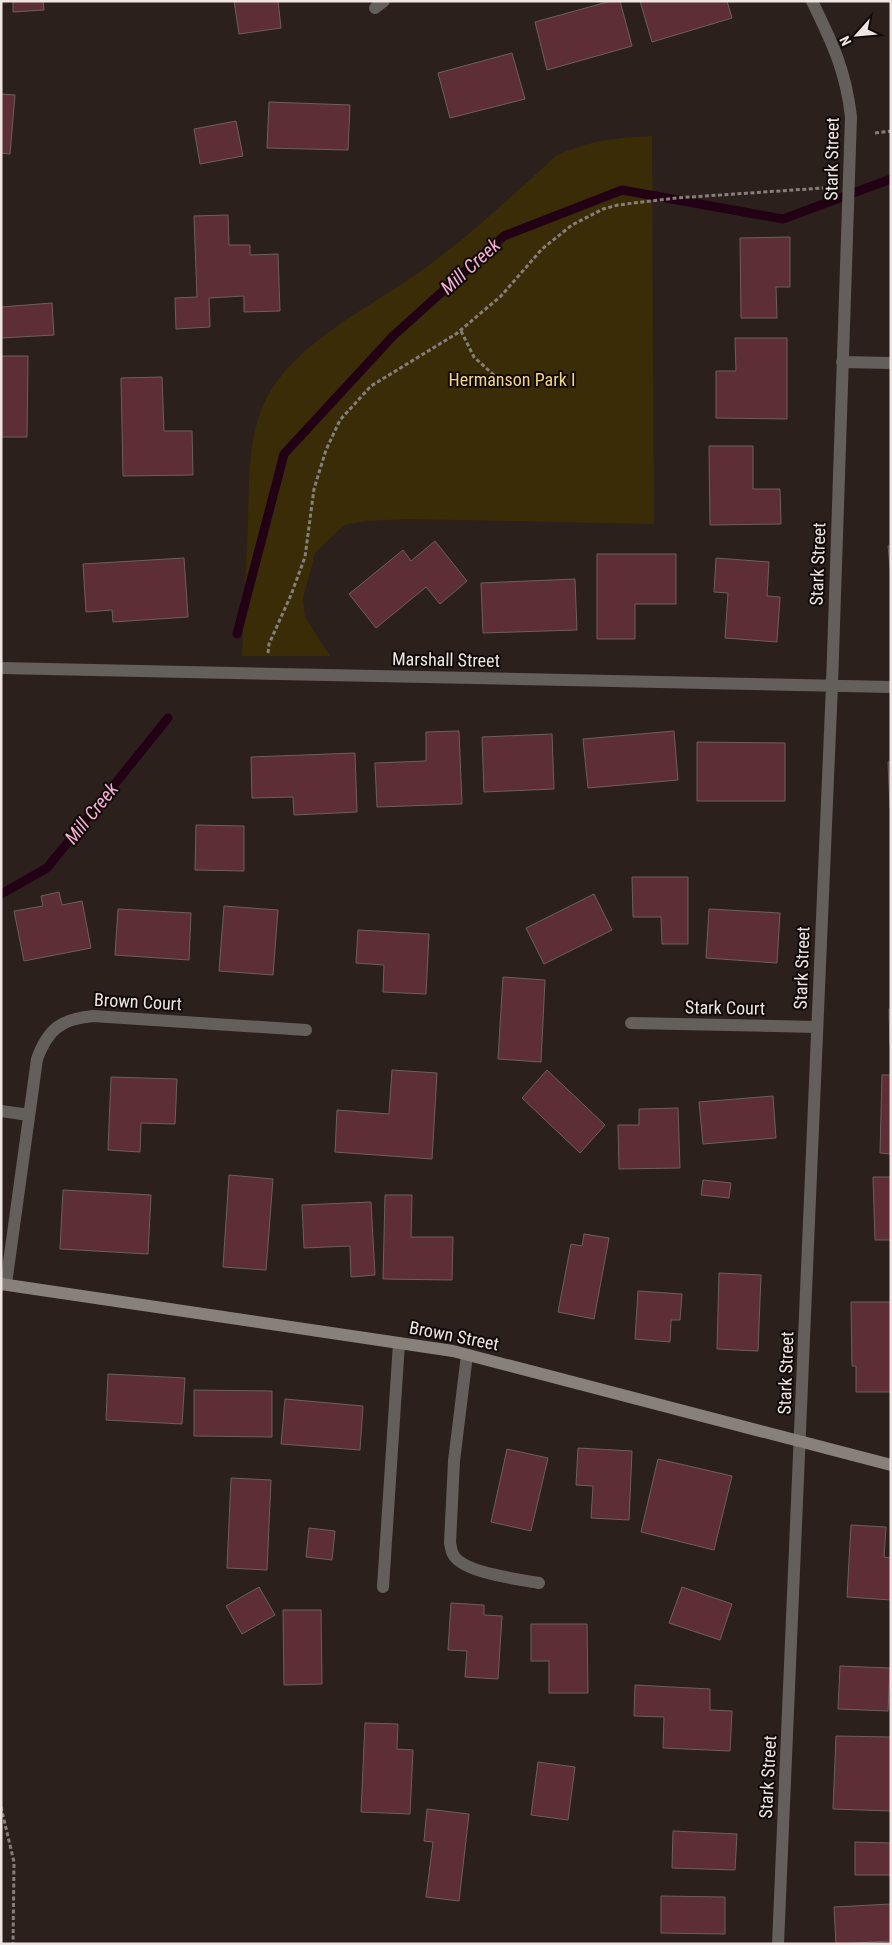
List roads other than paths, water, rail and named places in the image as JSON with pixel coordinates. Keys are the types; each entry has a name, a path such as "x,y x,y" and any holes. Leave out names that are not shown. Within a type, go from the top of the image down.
{"street":[{"name":"Stark Street","path":"778,1944 832,685 851,117 848,88 841,64 812,1"},
{"path":"842,362 891,364"},
{"name":"Marshall Street","path":"1,668 891,687"},
{"name":"Brown Court","path":"4,1284 37,1059 43,1041 55,1027 73,1018 92,1016 306,1030"},
{"name":"Stark Court","path":"631,1023 817,1027"},
{"path":"1,1111 28,1114"},
{"name":"Brown Street","path":"4,1284 399,1343 467,1355 891,1465"},
{"path":"383,1587 399,1343"},
{"path":"467,1355 454,1461 450,1543 453,1555 462,1564 487,1573 539,1583"}],"waterway":[{"name":"Mill Creek","path":"237,634 284,454 393,336 504,236 622,190 783,219 891,179"},
{"name":"Mill Creek","path":"1,894 47,868 168,718"}],"park label":[{"name":"Hermanson Park I","path":"512,380"}]}
